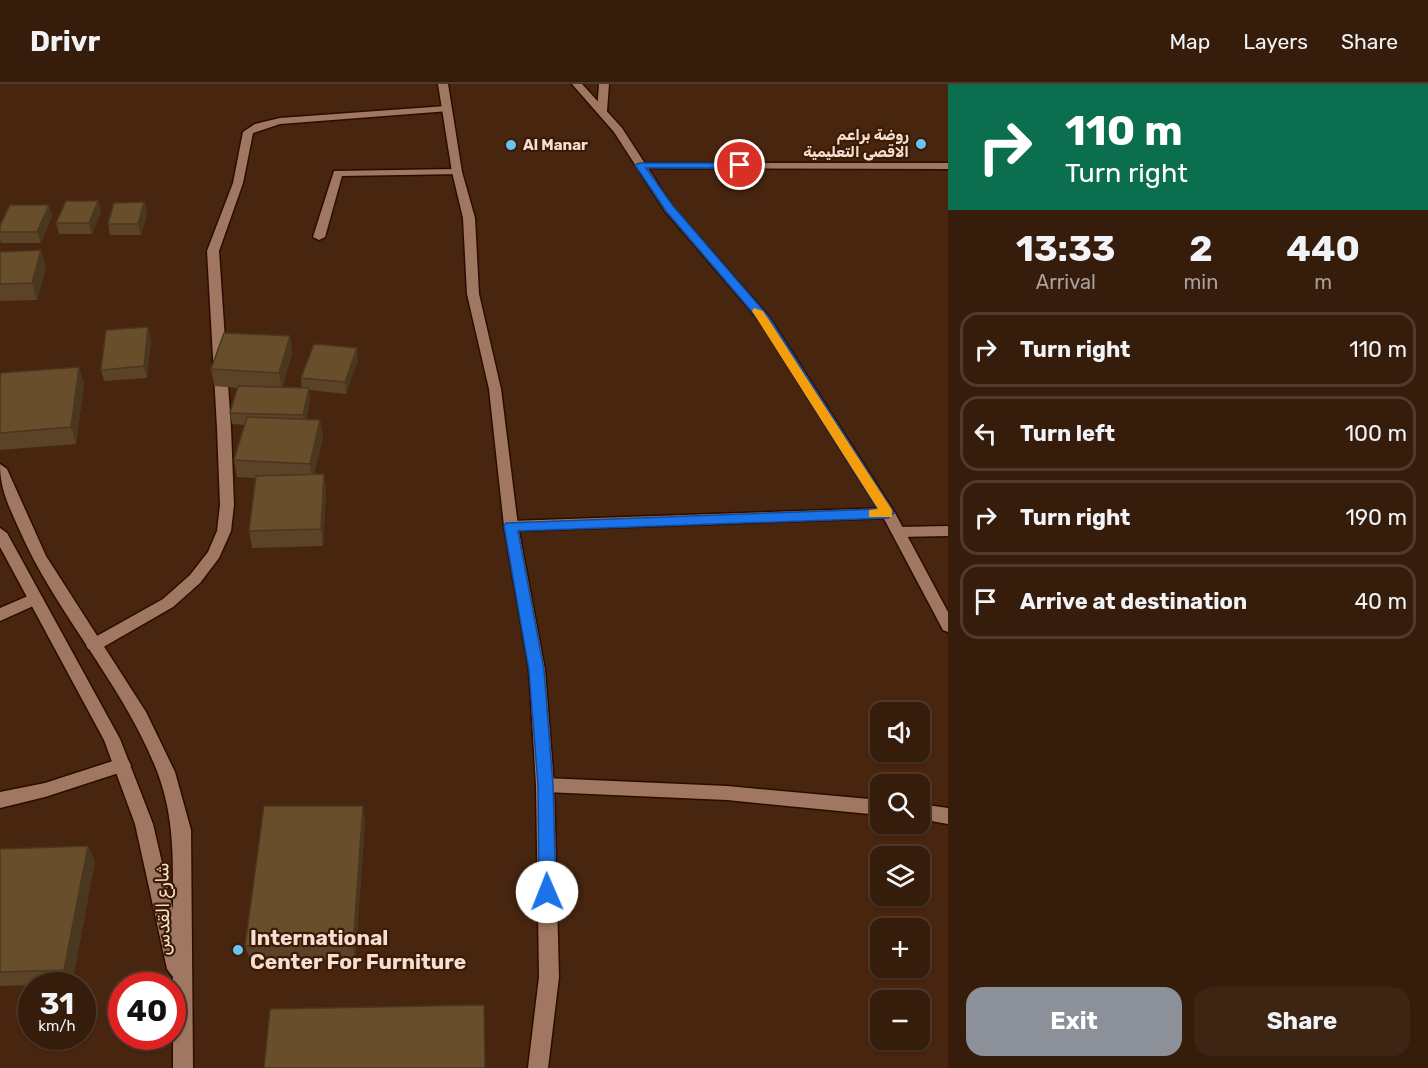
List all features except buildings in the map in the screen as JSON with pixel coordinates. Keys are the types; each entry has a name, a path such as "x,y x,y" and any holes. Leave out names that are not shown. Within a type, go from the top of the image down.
{"street":[{"path":"443,84 457,172 469,218 473,294 495,389 511,526 537,670 545,785 549,977 538,1068"},
{"path":"577,84 618,130 669,208 764,318 888,513 948,626"},
{"path":"602,111 604,84"},
{"path":"93,645 168,603 195,579 214,554 224,531 227,505 224,428 213,251 238,183 248,132 259,126 280,121 446,109"},
{"path":"640,165 948,166"},
{"path":"320,237 338,173 457,172"},
{"name":"شارع القدس","path":"0,469 39,558 140,717 166,772 182,830 184,972"},
{"path":"511,526 888,513"},
{"path":"898,532 948,531"},
{"name":"شارع القدس","path":"0,533 112,739 144,824 178,972"},
{"path":"0,615 35,599"},
{"path":"0,800 45,790 122,765"},
{"path":"545,785 727,793 870,807"},
{"path":"930,814 948,816"},
{"path":"183,1050 183,1068"}],"slow traffic":[{"path":"758,311 888,513 874,514"}],"place":[{"name":"روضة براعم الاقصى التعليمية","path":"921,144"},
{"name":"Al Manar","path":"511,145"},
{"name":"International Center For Furniture","path":"238,950"}],"route":[{"path":"547,892 545,785 537,670 511,526 888,513 839,440 764,318 733,279 669,208 640,165 740,165"}]}
